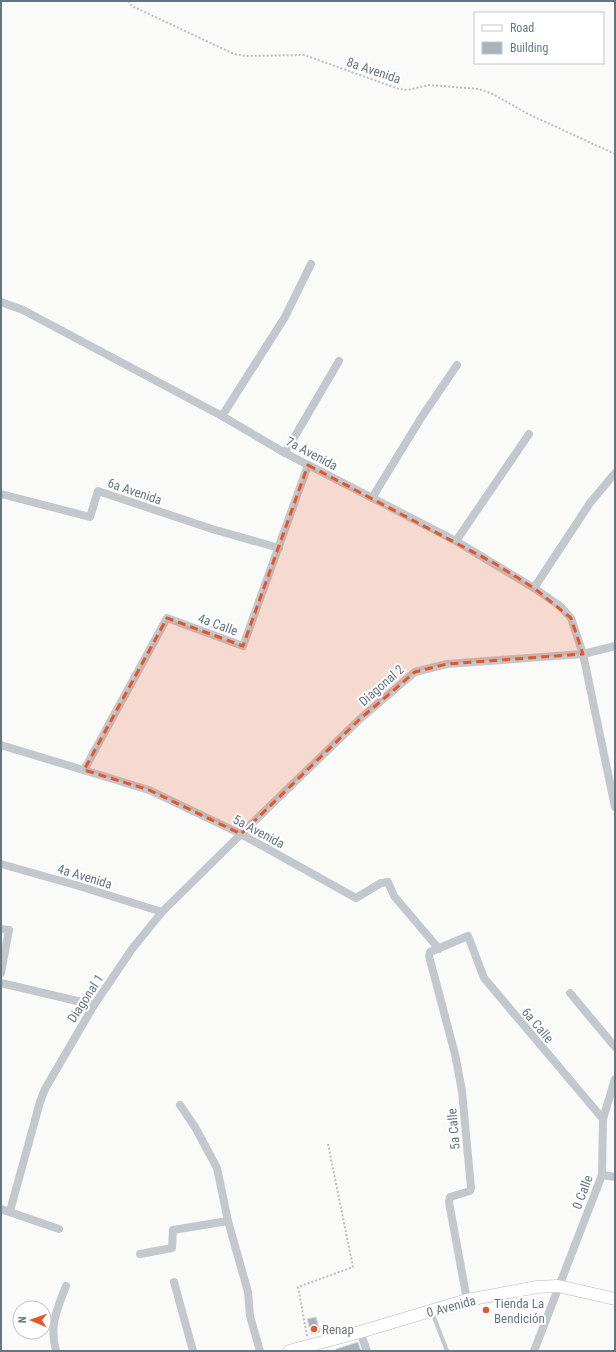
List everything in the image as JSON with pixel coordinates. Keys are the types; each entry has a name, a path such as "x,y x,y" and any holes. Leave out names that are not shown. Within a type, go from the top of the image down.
{"street":[{"path":"222,416 285,318 311,264"},
{"name":"7a Avenida","path":"1,302 23,310 222,416 285,453 456,541 534,588 560,606 571,618 582,654 615,807"},
{"path":"285,453 339,361"},
{"path":"372,498 421,418 457,366"},
{"path":"456,541 529,434"},
{"name":"4a Calle","path":"84,770 167,618 243,646 308,464"},
{"path":"534,588 590,503 615,473"},
{"name":"6a Avenida","path":"1,494 90,517 98,491 212,530 279,548"},
{"name":"Diagonal 2","path":"241,834 360,719 415,672 446,664 582,654 615,646"},
{"name":"5a Avenida","path":"1,746 149,790 241,834 356,898 380,883 388,882 394,896 439,948"},
{"name":"Diagonal 1","path":"10,1211 40,1102 63,1056 94,1005 132,950 162,912 241,834"},
{"name":"4a Avenida","path":"1,864 79,886 162,912"},
{"path":"1,929 9,930 1,973"},
{"name":"6a Calle","path":"439,948 466,936 470,937 484,978 603,1119"},
{"name":"5a Calle","path":"439,948 430,952 429,956 455,1054 462,1091 471,1188 467,1193 450,1198 449,1202 467,1300"},
{"path":"1,983 94,1005"},
{"path":"570,992 615,1047"},
{"name":"0 Calle","path":"558,1286 602,1175 603,1119 615,1079"},
{"path":"180,1105 195,1127 217,1168 228,1221 248,1292 250,1316 260,1351"},
{"path":"602,1175 615,1177"},
{"path":"1,1209 59,1228"},
{"path":"140,1254 172,1248 173,1230 228,1221"},
{"path":"174,1282 193,1351"},
{"path":"56,1351 53,1340 54,1316 66,1286"},
{"path":"534,1351 558,1286"},
{"name":"0 Avenida","path":"289,1351 360,1332 467,1300 537,1287 558,1286 615,1299"},
{"path":"360,1332 367,1351"}],"lane":[{"path":"431,1310 447,1351"}],"path":[{"name":"8a Avenida","path":"128,1 132,6 234,54 246,56 304,55 399,89 408,90 429,86 486,92 504,99 528,114 615,154"},
{"path":"309,1346 298,1287 353,1266 328,1144"}],"highlighted area":[{"path":"308,465 494,563 534,588 571,618 583,654 447,664 415,672 360,719 241,834 149,790 84,770 167,618 243,646"}],"building":[{"path":"316,1317 320,1332 311,1334 307,1319"},
{"path":"358,1342 361,1351 336,1351 336,1349"}],"place":[{"name":"Tienda La Bendición","path":"486,1310"},
{"name":"Renap","path":"314,1329"}]}
